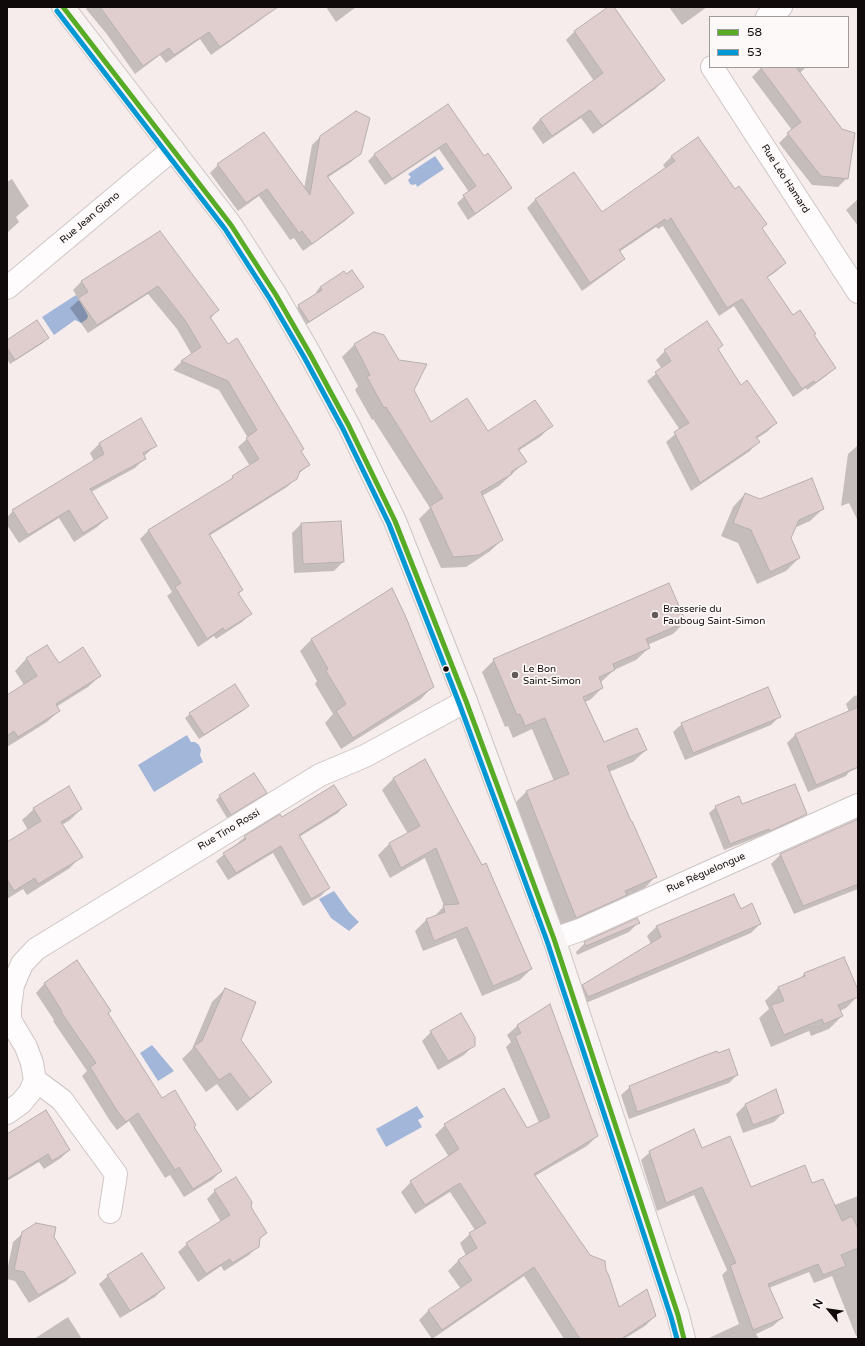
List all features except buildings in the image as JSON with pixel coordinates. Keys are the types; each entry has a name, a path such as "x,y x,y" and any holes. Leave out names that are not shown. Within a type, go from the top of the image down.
{"main road":[{"path":"63,7 230,225 276,295 349,426 395,521 466,701 554,940 678,1315 684,1339"}],"street":[{"path":"768,16 781,7"},
{"name":"Rue Léo Hamard","path":"713,68 858,292"},
{"name":"Rue Jean Giono","path":"7,288 173,149"},
{"name":"Rue Tino Rossi","path":"35,1080 32,1063 26,1047 10,1020 10,985 22,964 36,949 320,775 364,756 466,701"},
{"name":"Rue Réguelongue","path":"554,940 580,930 858,805"},
{"path":"7,1113 21,1103 30,1092 35,1080 62,1100 116,1174 110,1212"}],"water":[{"path":"435,156 444,169 417,187 416,184 410,184 408,180 411,177 408,174"},
{"path":"76,295 88,316 87,319 81,323 75,320 54,335 42,317"},
{"path":"187,735 191,742 195,742 199,745 201,750 200,755 203,762 154,792 138,765"},
{"path":"334,891 349,912 359,922 349,931 331,918 319,899"},
{"path":"152,1045 174,1071 158,1081 140,1053"},
{"path":"417,1106 424,1117 418,1120 422,1127 386,1147 376,1129"}],"transit line":[{"name":"58","path":"63,7 231,225 276,295 310,354 349,426 395,521 466,701 554,939 678,1315 684,1339"},
{"name":"53","path":"57,11 225,229 270,299 304,357 343,429 389,524 459,703 547,941 677,1339"}],"place":[{"name":"Brasserie du Fauboug Saint-Simon","path":"655,615"},
{"name":"Le Bon Saint-Simon","path":"515,675"}]}
